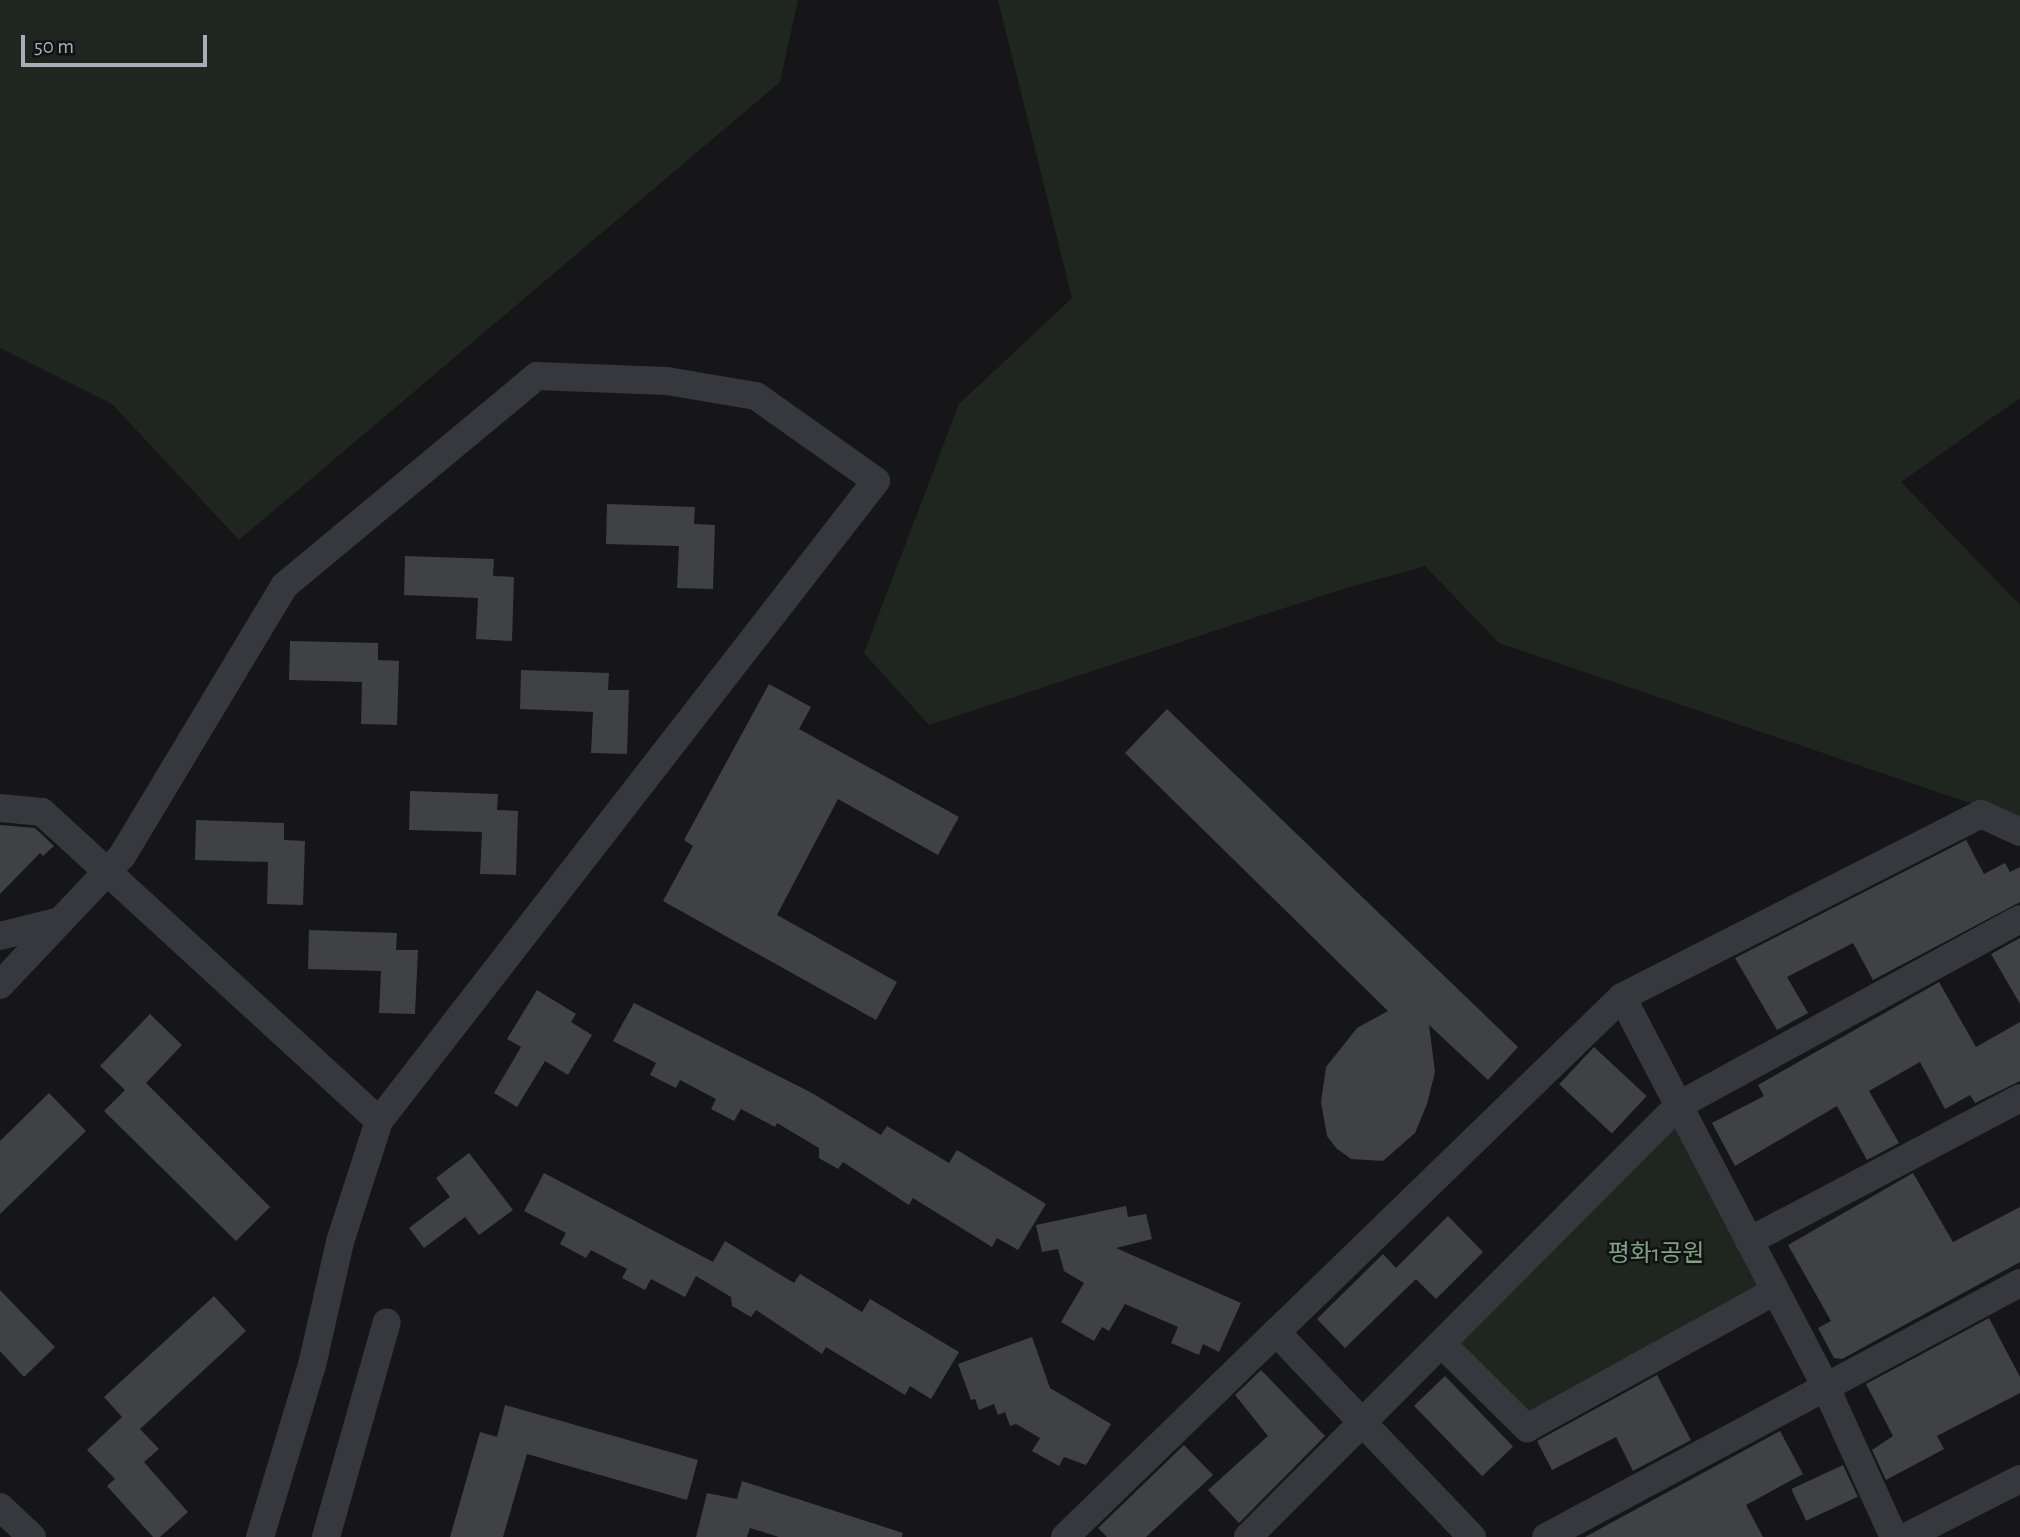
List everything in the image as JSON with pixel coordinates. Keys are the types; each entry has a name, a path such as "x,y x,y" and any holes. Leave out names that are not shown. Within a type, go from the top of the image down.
{"street":[{"path":"0,985 56,922 122,856 284,586 537,376 667,381 756,396 876,481 379,1121 340,1242 312,1365 260,1537"},
{"path":"0,808 43,812 379,1121"},
{"path":"1065,1537 1622,997 1981,814 2020,832"},
{"path":"1248,1537 1678,1105 2020,919"},
{"path":"0,936 56,922"},
{"path":"1622,997 1826,1388 1894,1537"},
{"path":"1749,1241 2020,1097"},
{"path":"1546,1537 2020,1283"},
{"path":"1442,1344 1527,1428 1775,1291"},
{"path":"326,1537 387,1322"},
{"path":"1276,1332 1472,1537"},
{"path":"1906,1537 2020,1479"},
{"path":"0,1507 32,1537"}],"green space":[{"path":"0,0 798,0 780,82 239,540 112,404 0,348"},
{"path":"998,0 2020,0 2020,398 1901,482 2020,605 2020,820 1499,643 1425,566 1336,591 929,725 864,653 959,404 1072,298"},
{"name":"평화1공원","path":"1679,1105 1775,1291 1527,1428 1442,1344"}],"building":[{"path":"607,504 695,507 694,524 715,525 713,589 677,588 679,546 606,544"},
{"path":"405,556 494,559 493,576 514,577 512,641 476,639 478,598 404,595"},
{"path":"290,641 378,643 378,660 399,661 397,725 361,724 362,682 289,680"},
{"path":"521,670 609,673 608,690 629,690 627,754 591,753 593,712 520,709"},
{"path":"769,684 811,707 799,729 959,817 938,855 838,799 777,915 897,982 876,1020 663,901 693,846 684,840"},
{"path":"1167,709 1518,1047 1488,1080 1429,1025 1435,1072 1427,1104 1415,1133 1383,1161 1351,1159 1336,1148 1327,1136 1321,1102 1326,1067 1357,1028 1388,1011 1125,753"},
{"path":"410,791 498,794 497,810 518,811 516,875 480,874 482,832 409,830"},
{"path":"196,820 284,823 284,840 305,841 303,905 267,904 268,862 195,860"},
{"path":"0,825 35,828 54,846 43,856 40,853 0,894"},
{"path":"1966,840 1984,874 2005,863 2010,872 2020,867 2020,902 1873,980 1853,943 1787,977 1808,1013 1777,1030 1735,958"},
{"path":"309,930 397,933 396,950 418,950 415,1014 379,1013 381,971 308,969"},
{"path":"2020,938 2020,1004 1991,954"},
{"path":"1939,982 1976,1047 2020,1022 2020,1081 1975,1103 1970,1095 1945,1109 1920,1062 1869,1091 1899,1143 1867,1160 1837,1106 1735,1166 1712,1123 1764,1096 1758,1085"},
{"path":"537,990 576,1014 571,1022 592,1035 568,1075 545,1061 517,1107 494,1093 521,1047 507,1039"},
{"path":"634,1003 812,1093 881,1135 887,1126 949,1163 957,1150 1046,1204 1018,1250 997,1238 992,1247 913,1198 909,1205 843,1162 838,1169 819,1158 819,1148 777,1123 775,1127 741,1109 734,1121 711,1109 716,1099 680,1080 676,1088 650,1075 656,1063 613,1041"},
{"path":"150,1014 182,1045 146,1083 270,1207 236,1241 104,1111 125,1090 100,1066"},
{"path":"1594,1047 1647,1096 1612,1133 1559,1084"},
{"path":"49,1093 86,1131 0,1214 0,1141"},
{"path":"469,1153 513,1210 479,1235 465,1217 424,1248 409,1228 450,1197 436,1178"},
{"path":"544,1173 713,1262 725,1241 794,1283 800,1274 862,1312 870,1299 959,1352 931,1399 910,1386 905,1395 826,1347 822,1354 756,1310 751,1317 732,1306 731,1297 696,1276 685,1297 651,1279 645,1290 622,1278 627,1269 591,1250 586,1258 560,1244 566,1233 524,1211"},
{"path":"1913,1173 1953,1242 2020,1207 2020,1262 1842,1359 1834,1358 1818,1328 1831,1321 1788,1245"},
{"path":"1126,1206 1128,1217 1146,1214 1152,1239 1116,1248 1241,1303 1219,1352 1203,1344 1199,1355 1171,1343 1178,1327 1125,1304 1109,1331 1102,1327 1094,1341 1061,1322 1084,1283 1064,1271 1058,1249 1042,1252 1036,1225"},
{"path":"1448,1216 1483,1252 1436,1299 1416,1279 1345,1348 1317,1319 1383,1254 1396,1268"},
{"path":"0,1290 55,1347 24,1377 0,1351"},
{"path":"214,1296 246,1331 140,1429 159,1449 144,1462 188,1512 160,1537 153,1537 107,1486 115,1479 87,1450 122,1417 104,1397"},
{"path":"1989,1318 2020,1377 2020,1393 1937,1436 1944,1449 1886,1480 1872,1450 1893,1436 1866,1384"},
{"path":"1032,1337 1050,1388 1111,1424 1086,1465 1064,1457 1059,1466 1032,1451 1040,1438 1016,1424 1010,1426 1005,1412 998,1415 994,1404 979,1410 975,1399 971,1400 958,1364"},
{"path":"1261,1370 1325,1436 1239,1523 1208,1490 1268,1436 1235,1395"},
{"path":"1657,1375 1691,1440 1633,1471 1616,1437 1552,1470 1537,1441"},
{"path":"1445,1376 1513,1446 1482,1476 1414,1406"},
{"path":"505,1405 698,1460 687,1500 527,1454 503,1537 450,1537 480,1432 497,1437"},
{"path":"1780,1431 1803,1474 1746,1505 1763,1537 1585,1537"},
{"path":"1184,1445 1213,1475 1146,1537 1107,1537 1098,1528"},
{"path":"1843,1465 1858,1497 1806,1521 1791,1489"},
{"path":"742,1481 903,1533 902,1537 779,1537 750,1528 747,1537 696,1537 707,1493 737,1499"}]}
